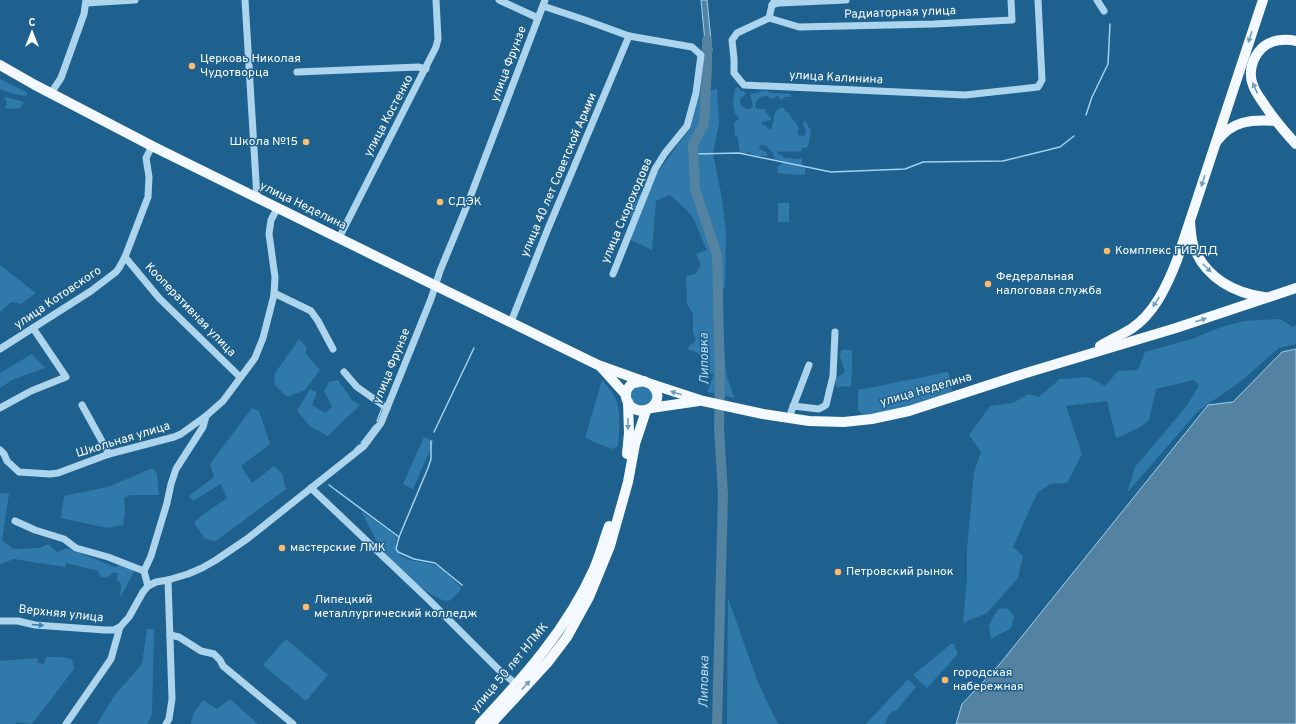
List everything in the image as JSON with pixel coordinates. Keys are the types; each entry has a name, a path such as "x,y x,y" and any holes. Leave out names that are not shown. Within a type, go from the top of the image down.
{"main road":[{"path":"1083,355 1131,329 1147,314 1165,287 1174,268 1263,0"},
{"path":"1296,41 1283,39 1263,46 1253,62 1251,76 1252,85 1276,121 1296,144"},
{"name":"улица Неделина","path":"0,64 51,93 152,146 598,365"},
{"path":"1215,144 1222,135 1238,124 1255,120 1276,121"},
{"path":"1190,220 1194,248 1202,263 1218,279 1235,290 1252,296 1267,298"},
{"path":"1083,355 1176,328 1296,288"},
{"name":"улица Неделина","path":"702,401 809,421 844,422 881,417 909,411 1083,355"},
{"path":"598,365 702,401"},
{"path":"598,365 627,398 632,407 638,411 702,401"},
{"path":"627,398 630,386 633,384 647,383 656,389 658,394 657,400 649,409"},
{"name":"улица 50 лет НЛМК","path":"480,724 552,642 594,569 612,520 627,456 629,433 627,398"},
{"name":"улица 50 лет НЛМК","path":"490,724 548,662 567,637 589,597 610,546 628,482 635,444 649,409"}],"street":[{"path":"51,93 61,78 84,14 86,2 135,0"},
{"path":"245,0 257,198"},
{"name":"улица Костенко","path":"339,238 436,48 438,39 436,0"},
{"path":"499,0 538,18"},
{"name":"Радиаторная улица","path":"774,2 846,0"},
{"name":"Радиаторная улица","path":"769,18 799,27 934,24 1012,20 1011,0"},
{"name":"улица Калинина","path":"769,18 737,32 732,40 734,73 744,85 965,95 1038,87 1042,80 1038,0"},
{"path":"1097,0 1104,12"},
{"path":"769,18 774,2"},
{"path":"544,3 629,36"},
{"name":"улица Фрунзе","path":"148,586 156,582 188,574 216,560 247,540 364,446 381,423 472,194 544,3"},
{"name":"улица Скороходова","path":"612,274 655,169 665,153 687,126 696,93 701,55 692,48 629,36"},
{"name":"улица 40 лет Советской Армии","path":"510,322 629,36"},
{"path":"297,72 418,67 426,69"},
{"name":"улица Котовского","path":"0,349 90,291 116,272 125,257 148,197 149,177 146,158 152,146"},
{"name":"Школьная улица","path":"0,450 4,454 7,461 19,472 54,474 109,454 174,437 181,434 206,416 223,401 255,358 263,338 274,293 275,277 269,234 271,220 278,208"},
{"name":"Кооперативная улица","path":"125,257 159,298 240,377"},
{"path":"274,293 311,311 318,320 333,349"},
{"path":"0,408 31,391 66,377 33,328"},
{"path":"794,406 819,409 826,405 833,376 835,332"},
{"path":"790,418 809,365"},
{"path":"344,372 356,388 387,408"},
{"path":"82,405 109,454"},
{"path":"66,724 111,659 120,628 148,586 144,571 151,556 176,469 203,427 206,416"},
{"path":"311,488 429,600 499,670 516,684"},
{"path":"15,521 35,530 64,539 76,548 108,557 144,571"},
{"path":"166,724 169,718 172,699 168,580"},
{"name":"Верхняя улица","path":"0,621 18,621 35,625 105,630 120,628"},
{"path":"170,635 179,637 201,651 214,654 223,666 293,724"}],"shaded area":[{"path":"701,0 707,0 712,51 706,52"},
{"path":"0,79 28,93 26,96 0,89"},
{"path":"737,87 746,94 740,99 740,101 742,107 748,109 750,109 753,105 750,94 765,90 771,93 791,94 791,97 785,97 783,99 780,99 778,95 775,98 769,99 768,96 759,98 755,107 757,109 764,109 771,118 771,120 762,122 762,124 767,128 771,129 774,122 775,113 778,109 783,107 798,125 798,135 805,135 806,130 803,123 805,121 808,128 811,129 808,147 802,148 801,151 777,153 783,156 783,158 802,158 802,166 805,168 805,173 807,174 797,175 778,173 777,167 782,163 782,161 775,159 773,153 767,146 760,145 759,149 766,152 768,156 757,156 748,152 742,154 739,150 738,137 735,136 734,122 739,119 735,114 733,103 735,89"},
{"path":"717,89 719,123 713,154 721,193 726,232 725,285 714,318 716,323 716,342 724,345 726,373 734,398 707,392 714,374 707,372 706,362 700,354 688,349 689,346 696,341 693,332 693,314 687,304 686,276 696,274 701,264 696,254 707,250 691,215 670,195 656,201 652,250 631,240 630,212 636,200 690,128 700,93"},
{"path":"6,97 24,102 20,108 5,108 7,103 5,99"},
{"path":"778,203 789,203 789,222 778,222"},
{"path":"0,265 36,293 21,304 11,302 0,312"},
{"path":"1280,319 1293,327 1296,325 1296,344 1279,348 1240,382 1198,411 1127,493 1135,467 1185,408 1199,386 1194,380 1156,389 1149,420 1139,428 1116,438 1107,401 1066,406 1082,454 1067,483 1050,484 1037,493 1013,547 1023,556 1018,578 987,613 963,623 967,581 967,549 974,472 981,452 969,435 990,406 1013,403 1028,394 1039,397 1060,379 1088,377 1105,386 1118,371 1138,370 1145,352 1195,338 1221,327 1244,321"},
{"path":"299,339 307,348 305,353 320,370 305,390 287,397 274,384 275,373"},
{"path":"1296,349 1296,724 956,724 962,704 999,665 1208,405 1233,402 1282,352"},
{"path":"841,350 852,350 851,387 844,386 837,388 835,379 845,372 840,357"},
{"path":"32,354 45,368 12,380 0,388 0,373"},
{"path":"948,372 952,388 951,392 898,410 863,415 858,410 858,390"},
{"path":"338,380 352,400 360,405 328,436 311,427 297,411 310,389 317,392 312,405 325,413 332,407 324,391 329,382"},
{"path":"602,380 614,395 618,407 618,446 612,449 585,438"},
{"path":"649,385 655,399 643,409 632,403 631,395 634,387"},
{"path":"252,408 259,411 270,444 241,466 252,483 274,466 282,474 286,489 216,541 205,539 194,523 201,516 227,498 221,484 193,501 189,496 214,477 210,464"},
{"path":"424,437 434,441 413,489 403,484"},
{"path":"153,468 157,474 159,495 130,495 124,498 125,512 123,525 107,528 61,518 64,496 108,487"},
{"path":"0,493 9,494 2,540 13,549 39,548 48,544 57,552 67,548 115,567 121,565 135,570 120,598 121,584 117,579 118,574 114,572 106,578 100,576 98,571 66,563 65,567 14,559 0,564"},
{"path":"361,511 397,537 395,549 399,554 409,560 427,563 438,567 460,586 461,590 449,601 442,600 420,588 381,552"},
{"path":"728,598 758,683 778,724 727,724"},
{"path":"1007,608 1014,616 1011,628 991,639 989,625 998,609"},
{"path":"147,629 154,629 152,715 147,724 97,724 115,695 142,664"},
{"path":"286,639 328,675 306,701 263,665"},
{"path":"951,644 954,644 958,654 927,688 913,675"},
{"path":"46,657 72,659 74,669 32,724 17,722 15,724 0,724 0,661 38,658 37,663 44,664"},
{"path":"908,679 916,687 896,711 890,714 884,724 866,724"},
{"path":"230,699 258,724 191,724 193,714 203,700 217,709"}],"waterway":[{"path":"1086,115 1092,97 1108,64 1110,24"},
{"name":"Липовка","path":"707,40 704,124 693,144 695,189 717,255 720,380 719,429 723,494 717,724"},
{"path":"694,154 739,153 831,172 905,169 923,162 1003,161 1060,147 1074,136"},
{"path":"434,432 474,348"},
{"path":"377,421 382,408"},
{"path":"361,443 375,425"},
{"path":"431,441 431,459 399,537 396,549 398,552 414,559 435,563 462,585"},
{"path":"355,449 359,445"},
{"path":"329,485 399,537"}],"place":[{"name":"Церковь Николая Чудотворца","path":"192,66"},
{"name":"Школа №15","path":"306,142"},
{"name":"СДЭК","path":"440,202"},
{"name":"Комплекс ГИБДД","path":"1107,251"},
{"name":"Федеральная налоговая служба","path":"988,284"},
{"name":"мастерские ЛМК","path":"282,548"},
{"name":"Петровский рынок","path":"838,572"},
{"name":"Липецкий металлургический колледж","path":"306,607"},
{"name":"городская набережная","path":"945,680"}]}
